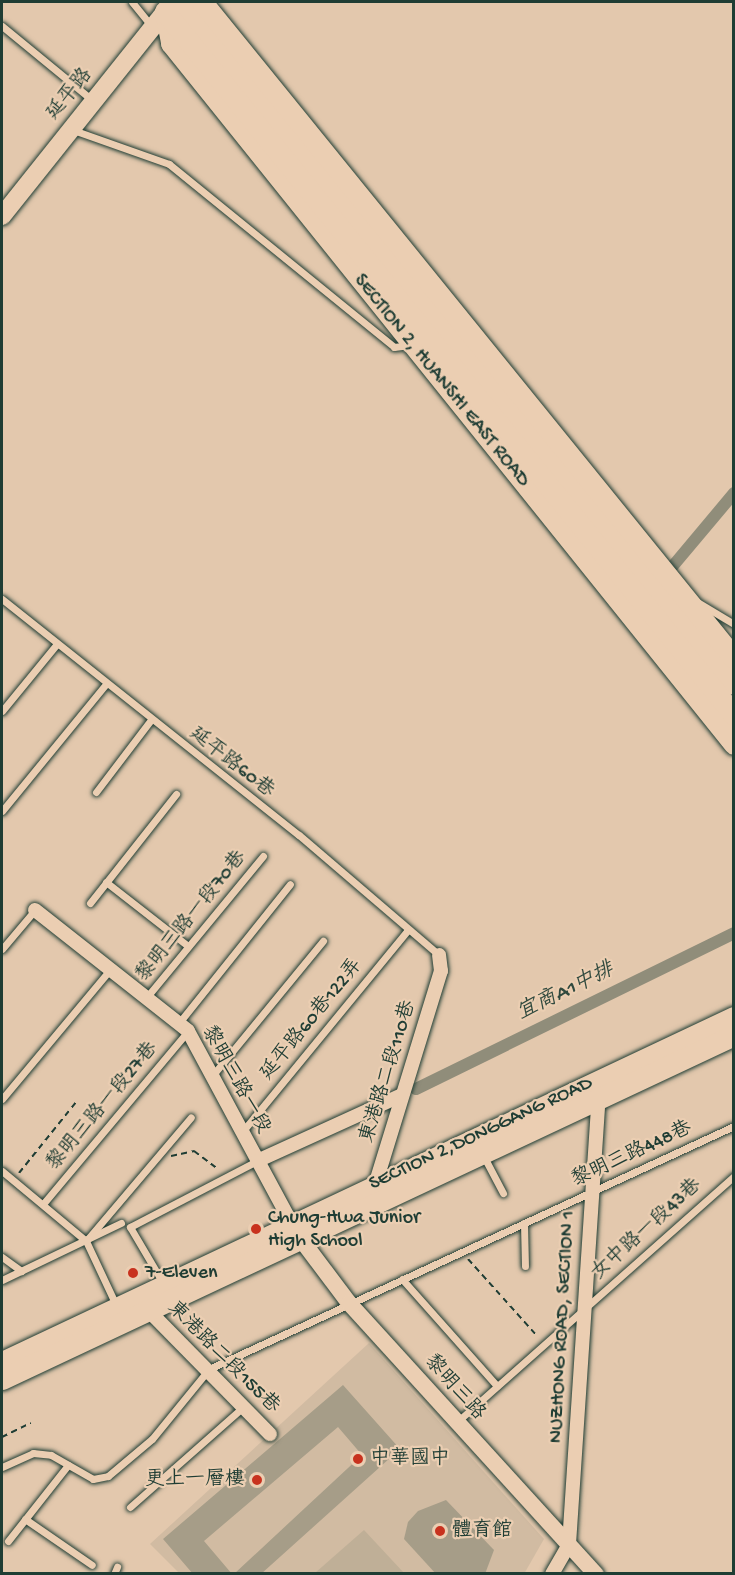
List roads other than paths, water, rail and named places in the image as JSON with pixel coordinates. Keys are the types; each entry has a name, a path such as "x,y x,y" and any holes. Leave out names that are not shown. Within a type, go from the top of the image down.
{"main road":[{"name":"SECTION 2, HUANSHI EAST ROAD","path":"202,2 432,327 668,620 734,684"},
{"name":"SECTION 2, HUANSHI EAST ROAD","path":"166,8 171,43 432,327"},
{"name":"SECTION 2, HUANSHI EAST ROAD","path":"166,8 432,327 668,620 734,715"},
{"name":"延平路","path":"2,216 166,8"},
{"name":"SECTION 2, HUANSHI EAST ROAD","path":"668,620 734,658"},
{"name":"SECTION 2, HUANSHI EAST ROAD","path":"668,620 734,744"},
{"name":"SECTION 2,DONGGANG ROAD","path":"380,1191 482,1153 734,1017"},
{"name":"SECTION 2,DONGGANG ROAD","path":"2,1362 164,1284 294,1231 600,1089 734,1035"},
{"name":"SECTION 2,DONGGANG ROAD","path":"2,1379 148,1310 294,1231"}],"street":[{"name":"黎明三路一段","path":"35,910 183,1028 213,1076 294,1231"},
{"name":"東港路二段110巷","path":"380,1191 402,1095 441,971 439,955"},
{"name":"NUZHONG ROAD, SECTION 1","path":"552,1574 569,1544 590,1193 600,1089"},
{"path":"256,1161 402,1095"},
{"name":"黎明三路","path":"294,1231 349,1303 596,1574"},
{"name":"東港路二段155巷","path":"148,1310 270,1434"}],"lane":[{"path":"132,2 166,8"},
{"path":"2,26 94,102"},
{"path":"71,129 169,164 394,347 432,327"},
{"path":"668,620 698,598 734,624"},
{"name":"延平路60巷","path":"2,600 150,721 298,835 439,955"},
{"path":"2,711 57,645"},
{"path":"2,811 105,685"},
{"path":"96,792 150,721"},
{"path":"90,903 176,794"},
{"name":"黎明三路一段70巷","path":"146,998 263,856"},
{"path":"106,882 188,946"},
{"name":"黎明三路一段27巷","path":"43,1204 183,1028 290,885"},
{"path":"2,950 35,910"},
{"name":"延平路60巷122弄","path":"242,1132 408,930"},
{"path":"213,1076 323,941"},
{"path":"2,1099 110,970"},
{"path":"86,1241 191,1117"},
{"name":"黎明三路448巷","path":"208,1369 734,1126"},
{"path":"482,1153 503,1193"},
{"path":"2,1171 86,1241 117,1306 148,1310 164,1284 130,1227 256,1161"},
{"name":"女中路一段43巷","path":"457,1422 734,1176"},
{"path":"524,1222 525,1266"},
{"path":"2,1280 121,1223"},
{"path":"2,1257 21,1271"},
{"path":"402,1279 497,1386"},
{"path":"2,1467 33,1453 51,1455 93,1479 108,1476 152,1439 208,1369"},
{"path":"130,1507 244,1406"},
{"path":"8,1541 68,1465"},
{"path":"25,1519 92,1565"}],"waterway":[{"path":"672,567 734,493"},
{"name":"宜商A1中排","path":"416,1089 734,933"}],"place":[{"name":"Chung-Hwa Junior High School","path":"256,1229"},
{"name":"7-Eleven","path":"133,1273"},
{"name":"中華國中","path":"358,1459"},
{"name":"更上一層樓","path":"257,1480"},
{"name":"體育館","path":"440,1531"}]}
